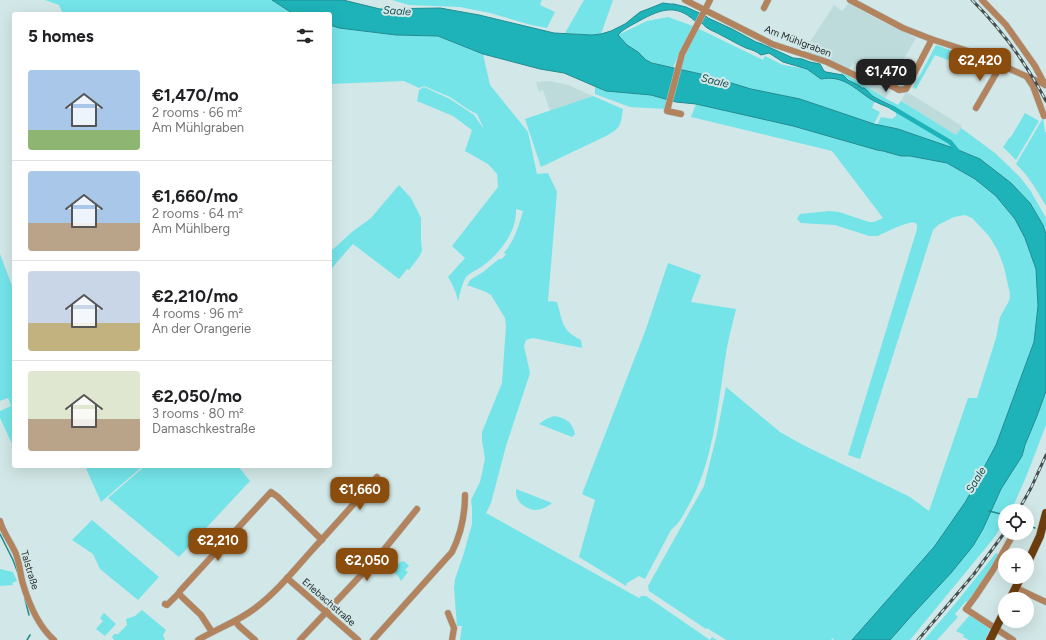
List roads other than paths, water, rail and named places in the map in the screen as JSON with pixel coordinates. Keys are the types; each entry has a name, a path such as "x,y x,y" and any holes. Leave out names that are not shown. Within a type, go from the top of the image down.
{"main road":[{"path":"1034,552 1043,537 1046,513"},
{"path":"1014,592 1018,584"},
{"path":"990,640 998,625"}],"street":[{"name":"Am Mühlgraben","path":"685,0 703,12 772,44 827,62 863,80 876,78 899,90 906,89 931,40"},
{"path":"680,114 667,108 682,54 710,0"},
{"path":"764,8 768,0"},
{"path":"850,0 892,23 931,40 968,51 1046,85"},
{"path":"982,0 1006,25 1035,66 1046,85"},
{"path":"976,108 1001,65"},
{"path":"1027,77 1033,86 1044,116"},
{"path":"198,640 248,614 259,605 287,578 377,477"},
{"path":"165,604 167,605 271,492 322,540"},
{"path":"373,640 452,552 464,516 465,495"},
{"path":"300,640 378,557 417,509"},
{"name":"Talstraße","path":"0,521 2,529 15,553 23,584 41,626 54,640"},
{"path":"1010,540 993,570 966,609 1013,640"},
{"name":"Erlebachstraße","path":"287,578 358,640"},
{"path":"1016,588 1046,602"},
{"path":"179,592 181,596 201,615 212,632"},
{"path":"448,613 454,628 452,640"},
{"path":"235,620 239,626 256,640"}],"water":[{"name":"Saale","path":"272,0 343,0 380,9 440,8 479,15 554,33 592,35 611,31 625,24 640,12 663,3 674,4 686,7 706,16 756,42 793,58 820,64 824,71 843,75 848,80 864,88 873,96 896,109 894,110 869,98 841,80 828,78 821,79 807,69 783,62 769,53 761,55 710,30 702,23 699,25 684,13 677,11 670,10 656,13 628,27 618,35 627,45 652,63 705,75 751,89 800,99 874,124 898,129 980,159 1011,183 1030,203 1043,225 1046,234 1046,391 1022,456 1001,489 983,529 973,546 951,573 890,640 852,640 934,547 966,501 996,445 1034,342 1038,306 1036,269 1025,238 1015,219 996,196 975,179 947,163 910,156 901,156 793,126 696,104 676,102 651,95 606,91 564,73 540,69 483,54 438,36 396,35 339,28 332,26 332,12 290,12"}],"waterway":[{"path":"891,107 950,142 959,153"},
{"path":"989,511 998,513"},
{"path":"0,534 19,576"},
{"path":"25,599 29,615"},
{"path":"27,640 30,635"}],"railway":[{"path":"972,0 983,11 1013,48 1030,73 1046,101"},
{"path":"1022,504 1046,455"},
{"path":"918,640 974,574 999,540"}]}
